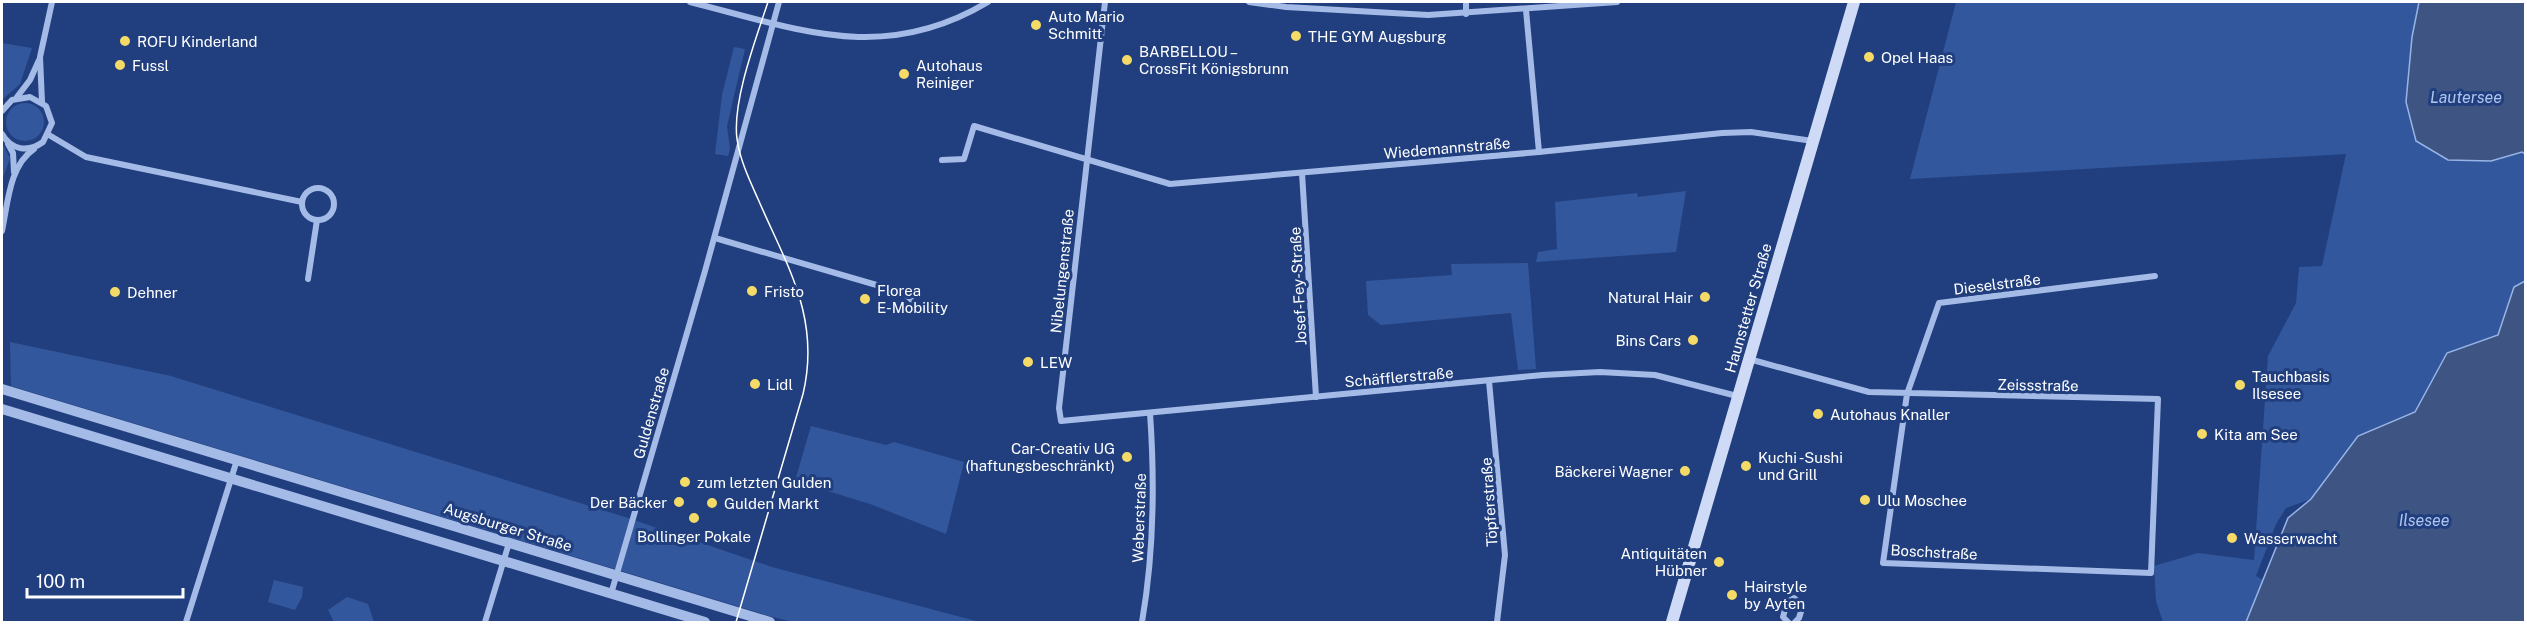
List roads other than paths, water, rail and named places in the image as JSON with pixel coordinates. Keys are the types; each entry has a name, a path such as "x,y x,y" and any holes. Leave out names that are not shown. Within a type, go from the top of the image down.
{"main road":[{"name":"Haunstetter Straße","path":"1672,622 1854,2"}],"street":[{"path":"2,111 7,103 18,97 30,80 40,57 52,2"},
{"path":"690,2 828,36 878,37 940,25 966,15 988,2"},
{"name":"Guldenstraße","path":"610,594 715,238 722,203 779,2"},
{"name":"Nibelungenstraße","path":"1061,421 1059,408 1105,2"},
{"path":"1249,2 1286,8 1365,13 1466,14 1617,2"},
{"path":"1466,2 1466,14"},
{"path":"1526,10 1539,152"},
{"path":"2,231 15,175 23,157 40,145 49,135 51,117 42,102 40,57"},
{"path":"18,97 30,97 42,102"},
{"path":"942,160 964,159 974,126 1086,159"},
{"name":"Wiedemannstraße","path":"1086,159 1170,184 1539,152 1722,133 1751,132 1813,141"},
{"path":"2,134 13,153 15,175"},
{"path":"49,135 86,157 302,201"},
{"path":"6,141 22,149 40,145"},
{"name":"Josef-Fey-Straße","path":"1302,173 1316,397"},
{"path":"312,189 323,189 332,195 334,210 327,218 317,220 307,216 302,201 312,189"},
{"path":"308,279 317,220"},
{"path":"715,238 904,293 914,302"},
{"name":"Dieselstraße","path":"1907,394 1939,303 2155,276"},
{"name":"Zeissstraße","path":"1749,359 1869,392 2158,399 2151,573"},
{"name":"Schäfflerstraße","path":"1061,421 1580,373 1644,375 1737,396"},
{"name":"Töpferstraße","path":"1489,381 1505,555 1497,622"},
{"name":"Augsburger Straße","path":"2,389 770,622"},
{"name":"Boschstraße","path":"1907,394 1883,563 2151,573"},
{"path":"2,409 705,622"},
{"name":"Weberstraße","path":"1142,622 1149,579 1154,494 1150,413"},
{"path":"186,622 237,460"},
{"path":"485,622 509,543"},
{"path":"1787,622 1783,612 1787,602 1794,598 1803,605 1799,618 1795,622"}],"water":[{"name":"Lautersee","path":"2419,2 2525,2 2525,154 2522,152 2491,161 2448,160 2416,141 2406,102 2412,37"},
{"name":"Ilsesee","path":"2525,281 2525,622 2246,622 2288,518 2311,499 2358,436 2415,412 2447,353 2498,335 2514,287"}],"tram line":[{"path":"736,622 803,394 807,367 808,341 798,293 745,169 737,139 736,124 741,89 768,2"}],"place":[{"name":"Auto Mario Schmitt","path":"1036,25"},
{"name":"THE GYM Augsburg","path":"1296,36"},
{"name":"ROFU Kinderland","path":"125,41"},
{"name":"Opel Haas","path":"1869,57"},
{"name":"BARBELLOU – CrossFit Königsbrunn","path":"1127,60"},
{"name":"Fussl","path":"120,65"},
{"name":"Autohaus Reiniger","path":"904,74"},
{"name":"Fristo","path":"752,291"},
{"name":"Dehner","path":"115,292"},
{"name":"Natural Hair","path":"1705,297"},
{"name":"Florea E-Mobility","path":"865,299"},
{"name":"Bins Cars","path":"1693,340"},
{"name":"LEW","path":"1028,362"},
{"name":"Lidl","path":"755,384"},
{"name":"Tauchbasis Ilsesee","path":"2240,385"},
{"name":"Autohaus Knaller","path":"1818,414"},
{"name":"Kita am See","path":"2202,434"},
{"name":"Car-Creativ UG (haftungsbeschränkt)","path":"1127,457"},
{"name":"Kuchi -Sushi und Grill","path":"1746,466"},
{"name":"Bäckerei Wagner","path":"1685,471"},
{"name":"zum letzten Gulden","path":"685,482"},
{"name":"Ulu Moschee","path":"1865,500"},
{"name":"Der Bäcker","path":"679,502"},
{"name":"Gulden Markt","path":"712,503"},
{"name":"Bollinger Pokale","path":"694,518"},
{"name":"Wasserwacht","path":"2232,538"},
{"name":"Antiquitäten Hübner","path":"1719,562"},
{"name":"Hairstyle by Ayten","path":"1732,595"}]}
